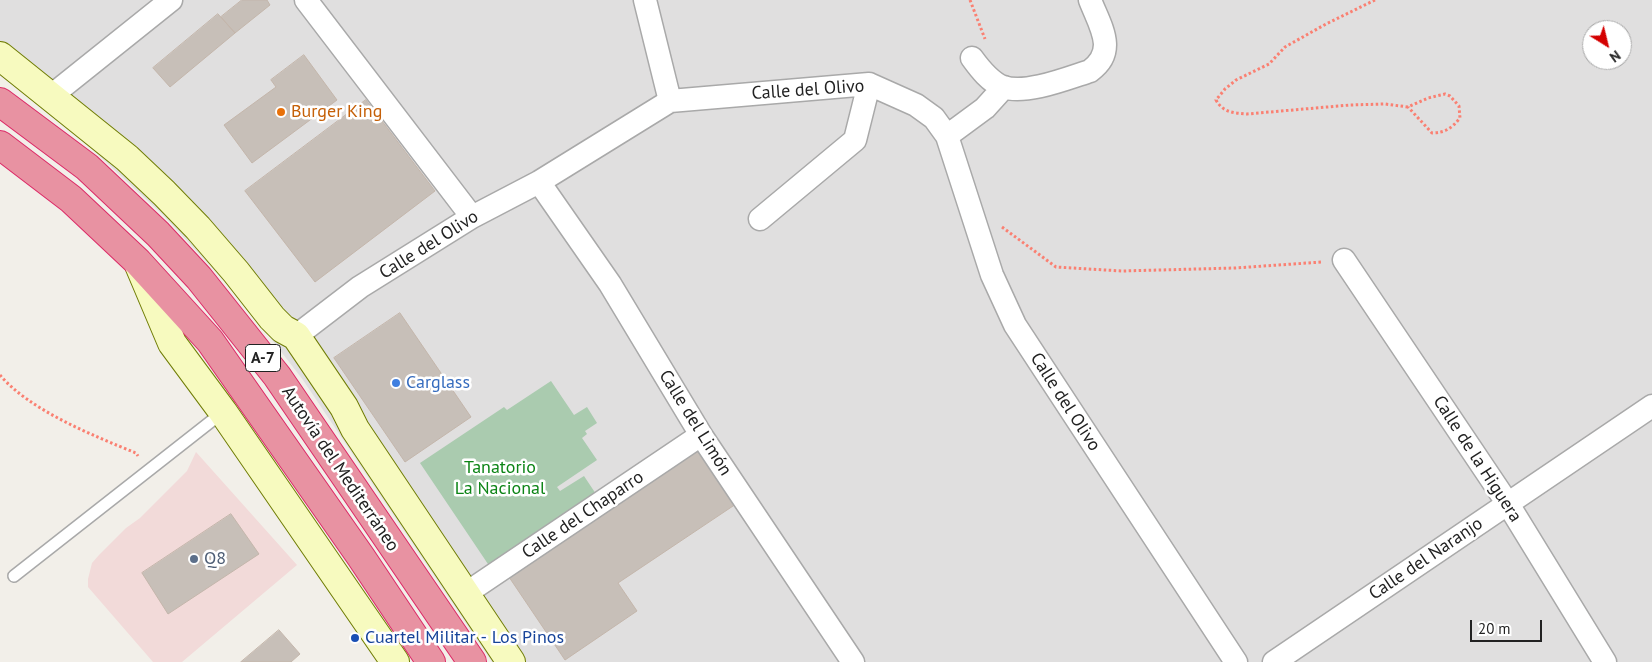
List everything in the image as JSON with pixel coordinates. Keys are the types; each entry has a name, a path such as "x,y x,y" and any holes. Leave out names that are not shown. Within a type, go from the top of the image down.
{"highway":[{"name":"Autovía del Mediterráneo","path":"0,102 87,167 158,234 200,278 277,376 472,662"},
{"name":"Autovía del Mediterráneo","path":"0,145 71,199 138,262 210,341 431,662"}],"street":[{"path":"50,96 171,0"},
{"path":"306,0 472,217"},
{"path":"645,0 670,101"},
{"path":"972,58 982,72 1004,87 1027,90 1090,71 1104,57 1106,38 1090,0"},
{"path":"0,56 126,158 164,193 230,265 272,318 283,329 296,336 344,407 355,429 511,662"},
{"path":"760,219 855,140 869,84"},
{"name":"Calle del Olivo","path":"296,336 360,287 472,217 539,182 670,101 869,84 916,105 934,118 947,136 992,275 1015,326 1236,662"},
{"path":"947,136 985,108 1004,87"},
{"name":"Calle del Limón","path":"539,182 610,284 700,435 853,662"},
{"name":"Calle de la Higuera","path":"1344,260 1508,504 1605,662"},
{"path":"138,262 172,343 223,412 393,661"},
{"name":"Calle del Naranjo","path":"1274,662 1652,406"},
{"name":"Calle del Chaparro","path":"465,594 700,435"}],"lane":[{"path":"14,576 223,412"}],"path":[{"path":"1375,0 1285,47 1269,64 1236,80 1216,100 1222,108 1231,112 1248,114 1350,105 1385,104 1408,106 1445,94 1450,96 1459,106 1460,118 1453,127 1446,131 1432,133 1408,106"},
{"path":"1001,226 1056,267 1122,271 1235,268 1344,260"},
{"path":"0,375 35,405 89,434 136,454 149,469"}],"shaded area":[{"path":"0,0 1652,0 1652,662 492,662 303,380 238,296 162,214 68,127 0,75"},
{"name":"Q8","path":"196,452 297,565 182,662 153,662 88,587 88,579 92,563 187,471"}],"green space":[{"name":"Tanatorio La Nacional","path":"551,381 574,415 587,407 597,423 585,431 587,434 582,438 597,460 557,487 560,491 584,476 598,497 492,570 420,463 504,407 507,410"}],"building":[{"path":"242,0 267,0 270,5 235,33 221,17"},
{"path":"218,14 235,33 170,87 153,68"},
{"name":"Burger King","path":"304,55 337,100 252,163 224,125 276,87 271,80"},
{"path":"366,100 435,191 315,282 245,191"},
{"path":"400,313 471,417 405,462 334,358"},
{"path":"699,449 736,504 618,583 637,611 565,660 509,577"},
{"name":"Q8","path":"231,514 259,554 168,614 142,573"},
{"path":"279,630 300,654 291,662 241,662"}],"place":[{"name":"Burger King","path":"281,112"},
{"name":"Carglass","path":"396,383"},
{"name":"Q8","path":"194,559"},
{"name":"Cuartel Militar - Los Pinos","path":"355,638"}]}
